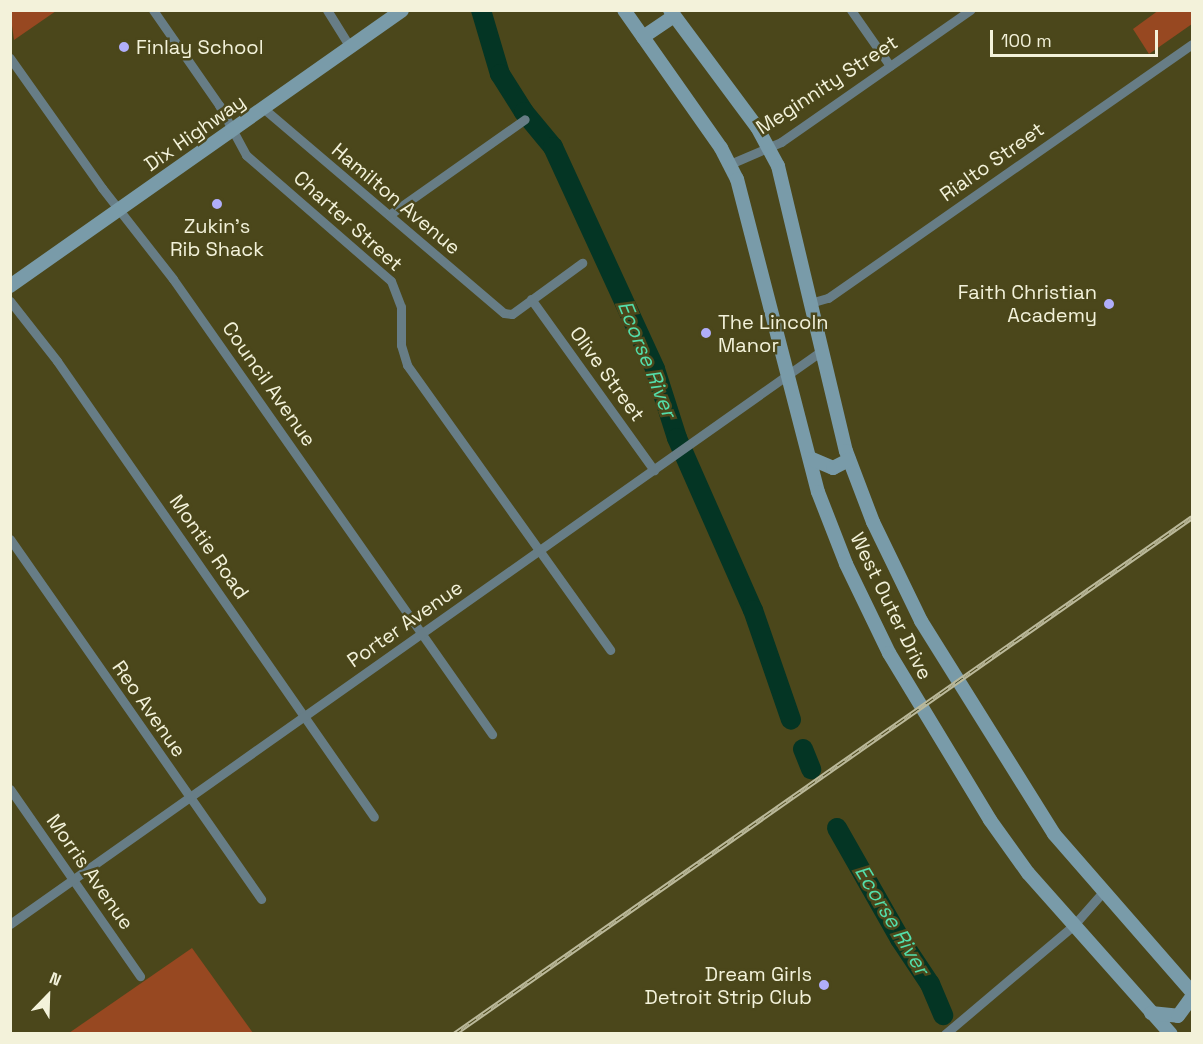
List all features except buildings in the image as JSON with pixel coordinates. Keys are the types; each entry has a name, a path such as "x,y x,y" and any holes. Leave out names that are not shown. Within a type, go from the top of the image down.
{"main road":[{"name":"Dix Highway","path":"10,286 402,10"},
{"name":"West Outer Drive","path":"624,10 730,164 833,534 889,653 990,820 1040,889 1171,1034"},
{"name":"West Outer Drive","path":"672,13 768,148 778,166 820,352 849,460 877,532 921,621 1024,789 1102,893 1192,995"},
{"path":"643,37 672,13"},
{"path":"812,459 833,468 849,460"},
{"path":"1151,1013 1178,1016 1192,995"}],"street":[{"name":"Charter Street","path":"153,10 233,129 246,155 391,281 400,307 401,345 407,365 538,553 610,650"},
{"path":"327,10 350,47"},
{"path":"851,10 890,66"},
{"name":"Meginnity Street","path":"730,164 768,148 970,10"},
{"name":"Rialto Street","path":"810,303 828,298 1192,44"},
{"name":"Council Avenue","path":"10,58 102,188 122,208 492,734"},
{"name":"Hamilton Avenue","path":"263,108 507,315 531,299"},
{"path":"389,215 525,119"},
{"path":"531,299 582,263"},
{"name":"Olive Street","path":"531,299 654,470"},
{"name":"Montie Road","path":"10,301 57,361 374,818"},
{"name":"Porter Avenue","path":"10,924 820,352"},
{"name":"Reo Avenue","path":"10,539 261,899"},
{"name":"Morris Avenue","path":"10,789 140,976"},
{"path":"945,1034 1072,926 1102,893"}],"shaded area":[{"path":"11,10 56,11 14,40"},
{"path":"1159,10 1192,11 1192,24 1149,54 1133,29"},
{"path":"192,948 253,1033 69,1033"}],"waterway":[{"name":"Ecorse River","path":"481,10 500,74 524,112 553,147 655,369 677,438 753,610 791,720"},
{"name":"Ecorse River","path":"803,749 811,769"},
{"name":"Ecorse River","path":"837,828 900,939 930,984 943,1015"}],"railway":[{"path":"454,1034 1192,517"}],"place":[{"name":"Finlay School","path":"124,47"},
{"name":"Zukin's Rib Shack","path":"217,204"},
{"name":"Faith Christian Academy","path":"1109,304"},
{"name":"The Lincoln Manor","path":"706,333"},
{"name":"Dream Girls Detroit Strip Club","path":"824,985"}]}
